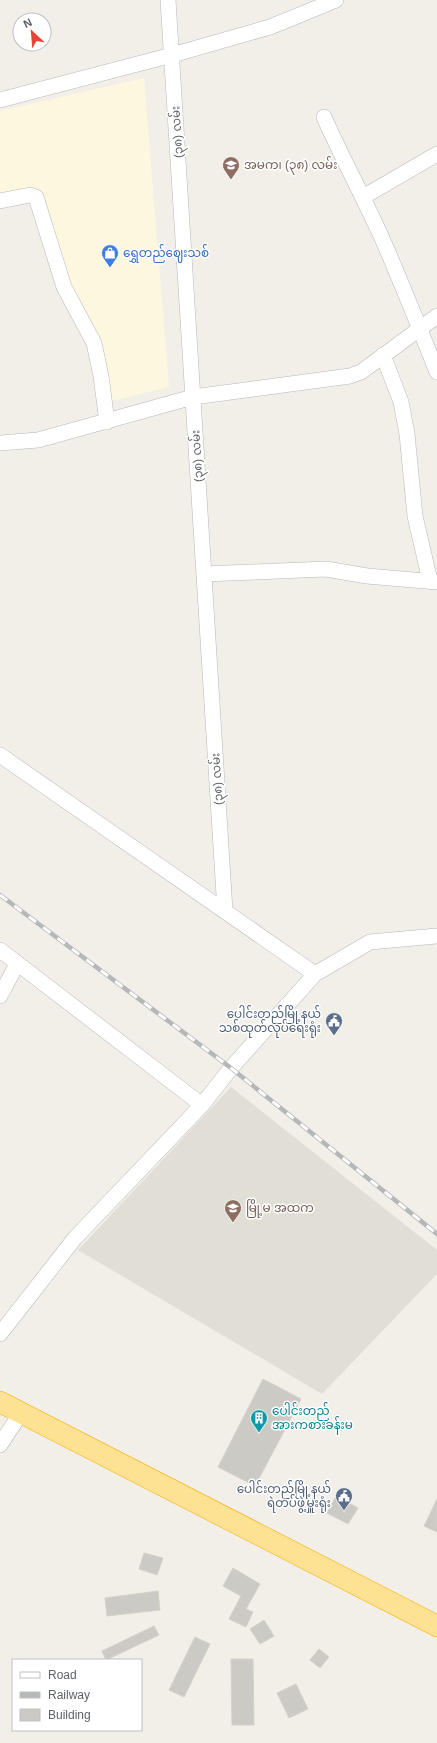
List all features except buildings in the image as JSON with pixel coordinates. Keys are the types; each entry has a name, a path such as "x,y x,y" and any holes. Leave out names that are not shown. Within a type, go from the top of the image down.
{"highway":[{"path":"0,1402 437,1626"}],"street":[{"name":"(၃၈) လမ်း","path":"168,0 225,911"},
{"path":"0,100 172,56 270,27 336,0"},
{"path":"324,118 363,197 399,278 437,372"},
{"path":"363,197 437,154"},
{"path":"0,201 30,195 36,197 64,286 94,343 101,376 106,422"},
{"path":"0,443 38,440 193,397 350,376 361,372 437,316"},
{"path":"204,574 326,569 367,576 434,582 415,516 407,434 401,402 383,355"},
{"path":"0,755 315,974"},
{"path":"0,1334 74,1238 202,1105 231,1068 315,974 370,942 437,936"},
{"path":"0,950 202,1105"},
{"path":"0,996 17,964"},
{"path":"0,1445 21,1413"}],"shaded area":[{"name":"ရွှေတည်ဈေးသစ်","path":"144,78 169,387 100,404 90,339 29,190 0,196 0,111"},
{"path":"231,1087 437,1250 437,1274 322,1394 78,1250"}],"railway":[{"path":"0,895 231,1068 437,1234"}],"place":[{"name":"အမက၊ (၃၈) လမ်း","path":"231,180"},
{"name":"ရွှေတည်ဈေးသစ်","path":"110,268"},
{"name":"ပေါင်းတည်မြို့နယ် သစ်ထုတ်လုပ်ရေးရုံး","path":"334,1036"},
{"name":"မြို့မ အထက","path":"233,1223"},
{"name":"ပေါင်းတည် အားကစားခန်းမ","path":"259,1433"},
{"name":"ပေါင်းတည်မြို့နယ် ရဲတပ်ဖွဲ့မှူးရုံး","path":"344,1511"}]}
